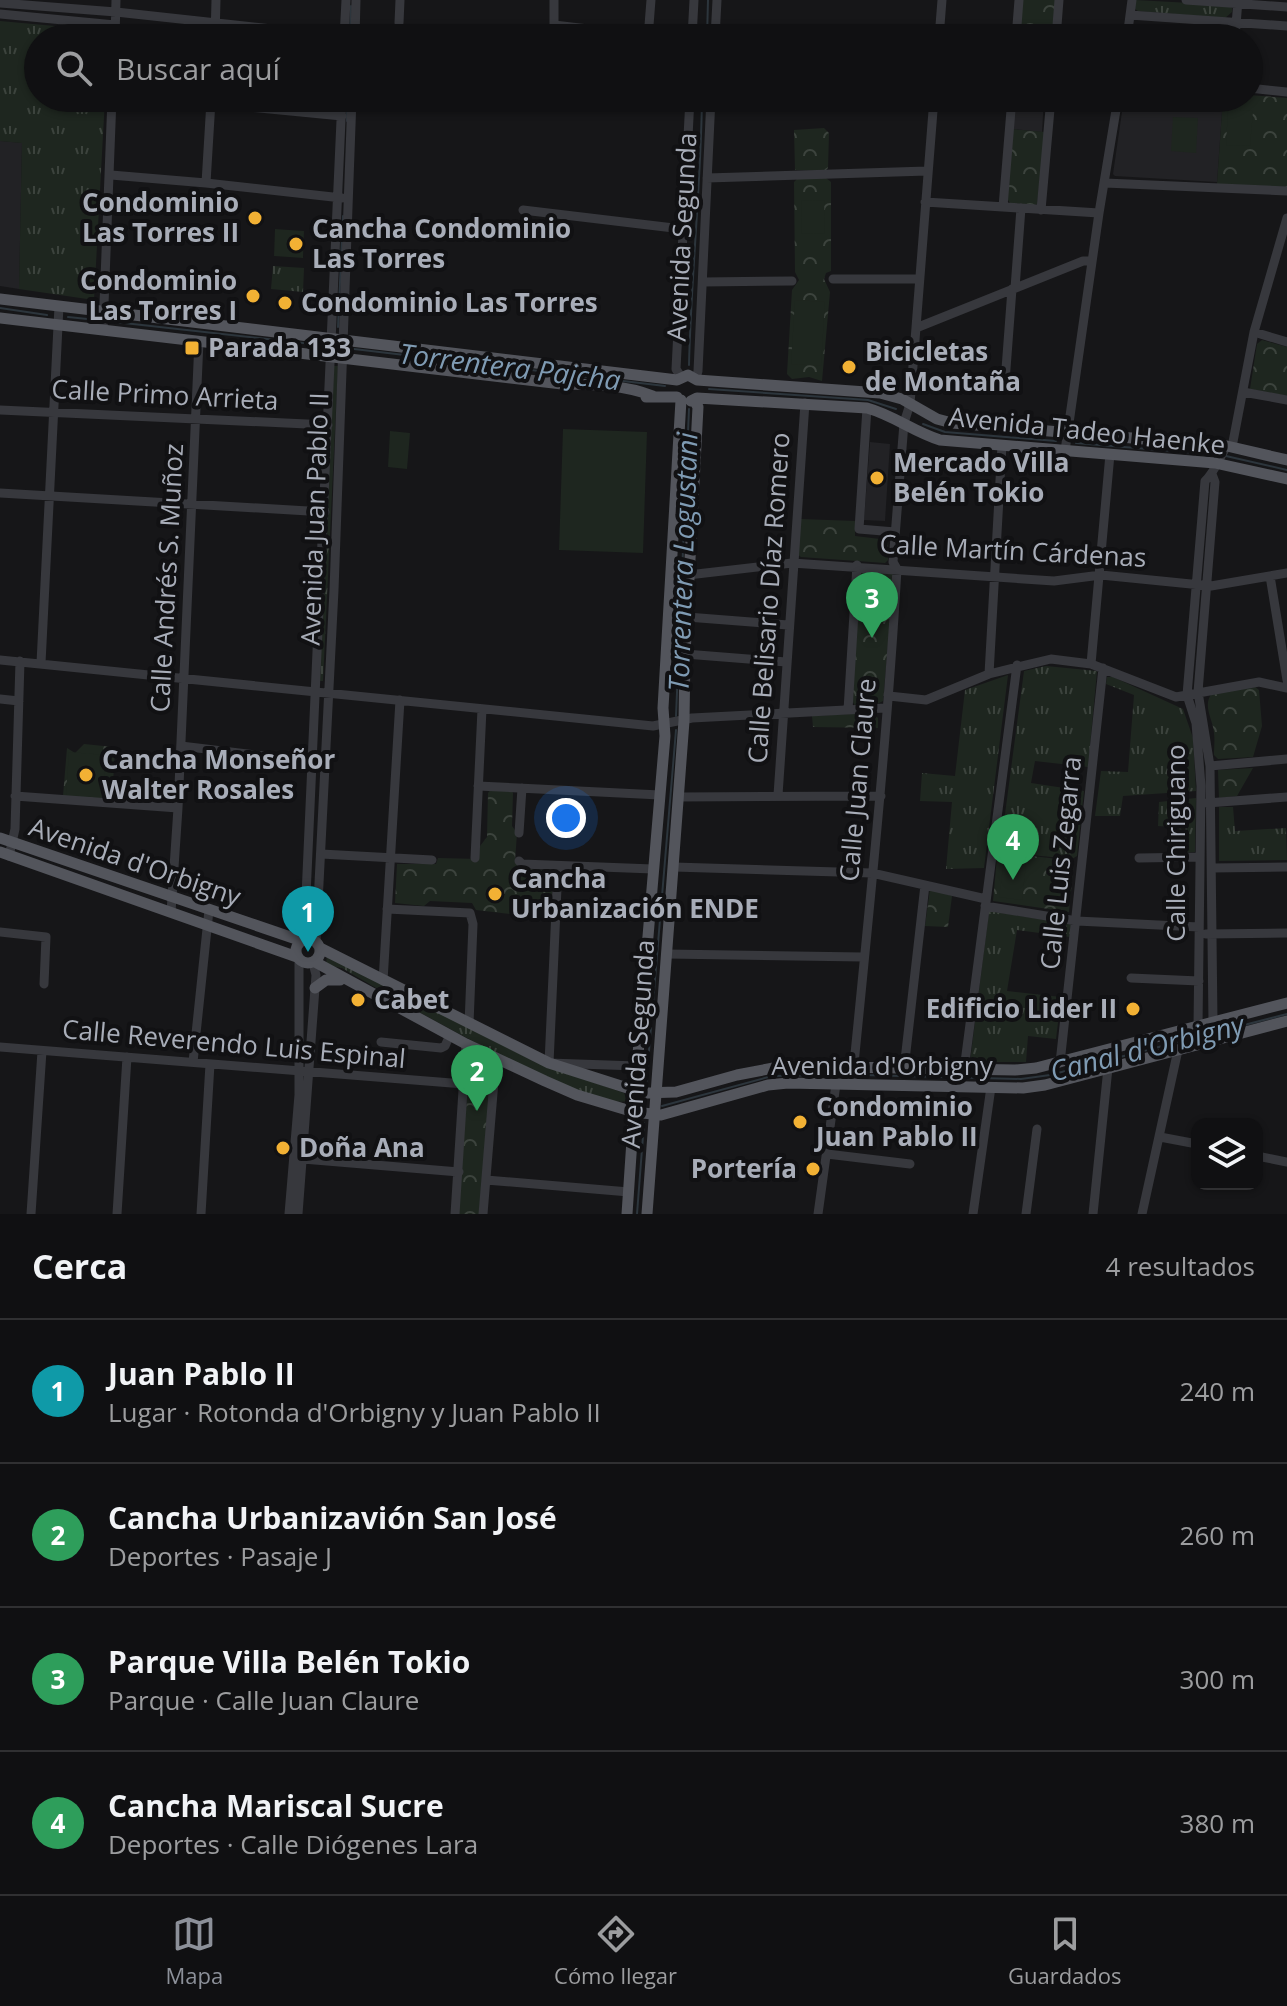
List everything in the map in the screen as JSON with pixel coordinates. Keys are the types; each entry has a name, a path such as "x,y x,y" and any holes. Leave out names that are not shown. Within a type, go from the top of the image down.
{"main road":[{"path":"0,299 679,378 688,375 697,379 701,389 695,399 582,390 562,384 0,318"},
{"path":"679,378 674,387 679,398"},
{"name":"Avenida Tadeo Haenke","path":"697,379 880,393 946,422 1067,433 1222,457 1287,479"},
{"name":"Avenida Segunda","path":"627,1214 660,795 679,398"},
{"name":"Avenida Tadeo Haenke","path":"695,399 867,408 940,440 1110,454 1287,460"},
{"name":"Avenida Segunda","path":"647,1214 684,721 688,575 698,407 695,399"},
{"name":"Avenida d'Orbigny","path":"0,838 310,943 549,1063 636,1091 676,1092 784,1066 1015,1070 1060,1063 1287,1003"},
{"name":"Avenida d'Orbigny","path":"4,854 298,958"},
{"path":"310,943 320,956 314,962 304,963 298,958 297,948 310,943"},
{"name":"Avenida d'Orbigny","path":"314,962 466,1044 577,1095 654,1115 768,1085 1045,1085 1286,1023"},
{"path":"315,988 326,980 345,980"}],"street":[{"path":"115,24 116,0"},
{"path":"215,22 216,0"},
{"path":"346,0 348,24"},
{"path":"351,24 356,0"},
{"path":"399,23 400,0"},
{"path":"554,0 554,24"},
{"path":"649,24 651,0"},
{"path":"693,24 694,0"},
{"path":"716,24 717,0"},
{"path":"940,24 942,0"},
{"path":"1017,24 1019,0"},
{"path":"1057,24 1059,0"},
{"path":"1129,24 1132,0"},
{"path":"1186,0 1287,7"},
{"path":"1236,22 1238,2"},
{"path":"0,3 233,24"},
{"path":"0,14 105,24"},
{"path":"1130,15 1262,24"},
{"path":"1263,24 1287,26"},
{"path":"1263,89 1287,92"},
{"path":"103,330 112,112"},
{"path":"206,183 210,112"},
{"path":"307,112 342,116"},
{"name":"Avenida Juan Pablo II","path":"310,943 321,854 345,340 342,112"},
{"name":"Avenida Juan Pablo II","path":"310,943 313,762 330,338 351,112"},
{"name":"Avenida Segunda","path":"679,378 676,369 689,112"},
{"name":"Avenida Segunda","path":"697,379 710,112"},
{"name":"Calle Juan Claure","path":"852,1084 881,796 897,569 893,562 895,532 904,423 910,404 933,112"},
{"path":"1003,207 1011,112"},
{"path":"1041,210 1050,112"},
{"path":"1065,451 1116,112"},
{"path":"707,178 927,171"},
{"path":"111,175 343,198"},
{"path":"1105,183 1287,191"},
{"path":"925,202 1099,213"},
{"path":"1005,382 1021,208"},
{"path":"523,210 682,229"},
{"name":"Calle Chiriguano","path":"1198,1026 1200,857 1210,766 1198,692 1205,481 1222,457 1243,392 1254,332 1287,218"},
{"path":"916,328 1083,261 1092,261"},
{"path":"833,279 919,279"},
{"path":"703,282 792,281"},
{"path":"41,663 59,306"},
{"path":"1254,332 1287,342"},
{"name":"Calle Andrés S. Muñoz","path":"171,912 199,341"},
{"path":"1243,392 1287,400"},
{"name":"Calle Belisario Díaz Romero","path":"778,795 805,403"},
{"path":"867,408 859,529 895,532"},
{"name":"Calle Primo Arrieta","path":"0,410 328,425"},
{"path":"989,674 1002,445"},
{"path":"1091,664 1110,454"},
{"path":"0,493 325,512"},
{"name":"Calle Martín Cárdenas","path":"688,575 792,563 857,565 1054,581 1101,575 1201,584 1287,573"},
{"path":"848,710 857,565"},
{"path":"1270,576 1287,680"},
{"name":"Calle Chiriguano","path":"1201,584 1187,695 1196,723 1212,868 1213,1022"},
{"path":"687,617 788,625"},
{"path":"685,654 786,662"},
{"path":"889,696 926,700 989,674 1051,659 1091,664 1176,697 1259,682 1287,688"},
{"path":"0,660 653,726 692,718 885,708"},
{"path":"4,854 12,843 20,661"},
{"path":"964,1070 1017,665"},
{"name":"Calle Luis Zegarra","path":"1060,1063 1103,668"},
{"path":"0,699 19,701"},
{"path":"383,981 400,700"},
{"path":"475,858 482,709"},
{"path":"181,746 313,762"},
{"path":"1210,766 1287,759"},
{"path":"478,786 660,795"},
{"path":"519,833 522,788"},
{"path":"15,796 178,808"},
{"path":"679,797 881,796"},
{"path":"1206,803 1287,797"},
{"path":"321,854 432,860"},
{"path":"1139,858 1200,857"},
{"path":"519,861 522,864 653,869"},
{"path":"558,866 549,1063 637,1066"},
{"path":"674,867 872,873 986,903 1077,921 1199,930 1212,934 1287,933"},
{"path":"1212,868 1287,867"},
{"path":"904,1069 925,885"},
{"path":"387,909 470,913 473,924 469,1024"},
{"path":"193,1062 209,910"},
{"path":"0,932 46,937 44,984"},
{"path":"667,954 863,957"},
{"path":"298,958 304,1071 303,1159 298,1214"},
{"path":"289,1214 315,988 314,962"},
{"path":"1131,978 1199,981"},
{"path":"381,1042 441,1048 450,1035"},
{"path":"455,1214 466,1044"},
{"name":"Calle Reverendo Luis Espinal","path":"0,1047 464,1084"},
{"path":"1142,1214 1178,1050"},
{"path":"31,1214 42,1051"},
{"path":"117,1214 127,1057"},
{"path":"483,1214 496,1057"},
{"path":"201,1214 210,1064"},
{"path":"1093,1214 1108,1068"},
{"path":"818,1214 836,1084"},
{"path":"973,1214 991,1087"},
{"path":"1026,1214 1037,1129"},
{"path":"1160,1137 1191,1143"},
{"path":"827,1154 910,1164"},
{"path":"1263,1157 1287,1162"},
{"path":"303,1159 459,1172"},
{"path":"486,1180 629,1192"}],"shaded area":[{"path":"1014,112 1043,112 1042,132 1013,129"},
{"path":"1122,112 1222,112 1217,182 1113,174"},
{"path":"0,141 22,143 19,289 0,286"},
{"name":"Mercado Villa Belén Tokio","path":"870,442 890,444 885,521 864,520"}],"green space":[{"path":"1022,0 1057,0 1054,24 1020,24"},
{"path":"1135,0 1227,5 1232,12 1225,18 1138,11"},
{"path":"0,21 33,24 24,24 24,112 104,112 94,300 19,289 22,143 0,141"},
{"path":"1263,96 1287,98 1287,187 1217,184 1222,112 1263,112"},
{"path":"1228,112 1253,112 1250,146 1226,145"},
{"path":"1173,117 1198,118 1196,153 1171,151"},
{"path":"824,128 829,133 828,168 825,171 795,170 794,130"},
{"path":"1011,129 1045,132 1037,204 1034,205 1010,203 1006,197"},
{"path":"826,178 831,182 831,271 826,273 824,279 830,292 822,381 809,377 792,379 787,374 792,290 799,280 795,272 794,182 797,179"},
{"path":"824,200 825,233 802,234 801,201"},
{"path":"275,229 304,231 303,258 274,256"},
{"path":"273,266 304,268 303,292 271,289"},
{"path":"795,300 825,302 821,366 791,364"},
{"path":"1262,340 1287,347 1287,396 1250,389 1257,344"},
{"path":"334,366 338,366 323,681 319,681"},
{"path":"563,429 647,432 643,553 559,550"},
{"path":"390,431 410,433 407,469 388,467"},
{"path":"800,519 855,521 855,536 888,540 888,560 885,563 801,557 798,555"},
{"path":"861,571 893,574 894,577 883,701 855,706 852,700"},
{"path":"864,582 887,584 884,619 861,617"},
{"path":"1046,666 1097,671 1088,767 1035,761 1031,783 1084,791 1077,856 1072,859 1000,852 1024,671"},
{"path":"1008,675 984,868 946,869 952,802 920,801 922,773 955,776 965,690"},
{"path":"1107,677 1183,709 1193,738 1196,791 1123,796 1120,816 1095,816 1101,771 1128,772 1134,695 1106,684"},
{"path":"1254,686 1259,690 1262,726 1253,757 1218,759 1214,755 1209,698 1212,693"},
{"path":"872,713 878,718 878,728 813,727 812,716"},
{"name":"Cancha Monseñor Walter Rosales","path":"84,744 113,747 115,750 112,800 63,796 67,748 75,753"},
{"name":"Cancha Monseñor Walter Rosales","path":"69,752 106,755 103,798 66,795"},
{"path":"1253,768 1237,796 1219,798 1218,770"},
{"path":"491,789 511,790 513,793 512,826 517,833 515,861 522,868 552,871 552,919 476,910 472,903 430,901 424,906 395,903 397,864 436,864 438,858 478,859 480,846 487,837 488,793"},
{"path":"1196,798 1195,852 1172,853 1172,827 1158,826 1159,802"},
{"path":"1219,807 1233,807 1235,831 1286,828 1287,860 1219,861"},
{"path":"1000,852 1074,861 1069,912 993,901"},
{"path":"1004,861 1026,864 1022,900 999,897"},
{"path":"930,889 952,896 948,927 925,926"},
{"path":"989,911 1071,924 1070,937 1017,930 1007,991 1061,997 1056,1039 1028,1036 1026,1062 970,1062"},
{"path":"327,955 537,1063 624,1093 627,1101 606,1099 573,1088 486,1048 342,968 326,965"},
{"path":"473,1054 492,1063 479,1214 458,1214 470,1056"}],"waterway":[{"name":"Torrentera Logustani","path":"707,24 708,0"},
{"path":"350,24 351,6"},
{"path":"347,112 347,121"},
{"name":"Torrentera Logustani","path":"689,365 702,112"},
{"path":"338,327 343,216"},
{"name":"Torrentera Pajcha","path":"0,308 47,315"},
{"name":"Torrentera Pajcha","path":"68,317 97,320"},
{"name":"Torrentera Pajcha","path":"115,322 321,345"},
{"name":"Torrentera Pajcha","path":"354,349 665,386"},
{"name":"Torrentera Pajcha","path":"709,389 868,400 896,409"},
{"name":"Torrentera Logustani","path":"676,716 689,409"},
{"name":"Torrentera Pajcha","path":"923,424 945,432 1056,441"},
{"name":"Torrentera Pajcha","path":"1076,443 1220,455"},
{"name":"Torrentera Pajcha","path":"1226,456 1287,470"},
{"name":"Torrentera Logustani","path":"646,1086 676,730"},
{"name":"Canal d'Orbigny","path":"862,1075 1021,1079 1050,1075 1287,1014"},
{"name":"Canal d'Orbigny","path":"662,1106 772,1076 844,1075"},
{"name":"Torrentera Logustani","path":"637,1214 644,1123"}],"place":[{"name":"Condominio Las Torres II","path":"255,218"},
{"name":"Cancha Condominio Las Torres","path":"296,244"},
{"name":"Condominio Las Torres I","path":"253,296"},
{"name":"Condominio Las Torres","path":"285,303"},
{"name":"Parada 133","path":"192,348"},
{"name":"Bicicletas de Montaña","path":"849,367"},
{"name":"Mercado Villa Belén Tokio","path":"877,478"},
{"name":"Parque Villa Belén Tokio","path":"872,638"},
{"name":"Cancha Monseñor Walter Rosales","path":"86,775"},
{"name":"Cancha Mariscal Sucre","path":"1013,880"},
{"name":"Cancha Urbanización ENDE","path":"495,894"},
{"name":"Juan Pablo II","path":"308,952"},
{"name":"Cabet","path":"358,1000"},
{"name":"Edificio Lider II","path":"1133,1009"},
{"name":"Cancha Urbanizavión San José","path":"477,1111"},
{"name":"Condominio Juan Pablo II","path":"800,1122"},
{"name":"Doña Ana","path":"283,1148"},
{"name":"Portería","path":"813,1169"}]}
